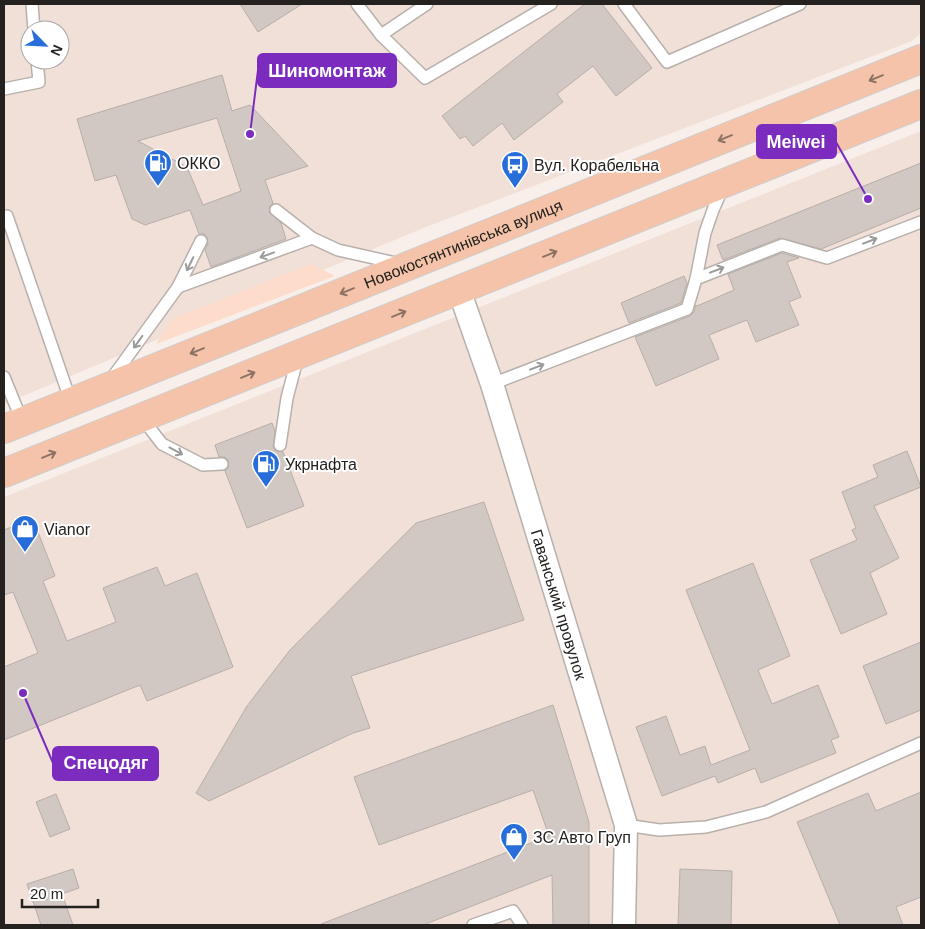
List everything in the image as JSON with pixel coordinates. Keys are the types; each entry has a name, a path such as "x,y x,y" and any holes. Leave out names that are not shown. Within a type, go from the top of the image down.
{"main road":[{"name":"Новокостянтинівська вулиця","path":"13,425 921,59"},
{"path":"4,473 921,104"}],"street":[{"name":"Гаванський провулок","path":"459,290 492,384 626,825 624,925"}],"lane":[{"path":"32,4 33,20"},
{"path":"357,4 381,35 425,78 551,4"},
{"path":"381,35 427,4"},
{"path":"624,4 667,62 800,4"},
{"path":"4,89 39,82 38,70"},
{"path":"492,384 687,310 705,233 725,184"},
{"path":"276,210 312,238 338,250 408,266"},
{"path":"6,216 71,402"},
{"path":"696,278 782,245 827,258 921,222"},
{"path":"178,287 312,238"},
{"path":"105,388 178,287 201,241"},
{"path":"280,445 287,398 298,355"},
{"path":"4,377 13,425"},
{"path":"142,418 162,444 203,465 222,464"},
{"path":"626,825 659,830 706,827 766,812 921,743"},
{"path":"474,925 513,911 522,925"}],"shaded area":[{"path":"4,4 921,4 921,33 912,41 421,229 4,404"},
{"path":"921,131 921,925 4,925 4,497"},
{"path":"311,264 335,276 156,344 172,319"}],"building":[{"path":"240,4 302,4 258,32"},
{"path":"585,4 602,4 652,68 616,96 593,66 557,94 563,102 514,140 502,123 473,146 465,136 460,139 442,116"},
{"path":"222,75 232,111 250,105 308,166 265,180 273,203 270,206 269,212 281,223 286,239 211,267 205,250 208,244 207,237 204,234 199,234 190,210 145,225 132,219 116,175 95,181 77,119","holes":["217,118 241,191 203,205 187,167 138,141"]},
{"path":"921,163 921,208 821,249 780,238 723,260 717,245"},
{"path":"782,253 799,258 787,262 801,297 789,302 799,325 756,342 747,320 709,335 719,359 656,386 635,337 690,316 694,312 696,305 734,290 728,274"},
{"path":"684,276 687,283 681,303 629,323 621,303"},
{"path":"272,423 275,431 273,447 276,451 283,452 304,506 247,528 225,471 229,467 228,460 225,457 219,457 215,445"},
{"path":"907,451 921,487 874,506 899,558 870,573 887,614 841,634 810,560 857,540 852,530 856,528 842,492 878,477 873,465"},
{"path":"484,502 524,620 351,676 370,728 353,733 209,801 196,793 247,706 290,650 416,523"},
{"path":"33,519 55,576 43,581 67,641 116,622 103,588 157,567 165,586 197,573 233,667 147,701 140,685 4,740 4,667 38,653 13,592 4,595 4,530"},
{"path":"753,563 790,656 758,670 772,704 818,685 839,737 831,740 836,753 761,783 755,768 718,783 715,776 662,796 636,727 666,716 680,755 705,746 711,765 750,750 686,590"},
{"path":"921,642 921,710 886,724 863,666"},
{"path":"553,705 589,822 589,925 553,925 552,875 423,925 321,925 549,836 533,790 379,845 354,777"},
{"path":"921,792 921,897 896,907 903,925 840,925 797,822 868,793 876,811"},
{"path":"56,794 70,829 50,837 36,802"},
{"path":"73,869 79,888 62,894 73,925 41,925 27,884"},
{"path":"680,869 732,871 731,925 678,925"}],"place":[{"name":"Шиномонтаж","path":"250,134"},
{"name":"ОККО","path":"158,187"},
{"name":"Вул. Корабельна","path":"515,189"},
{"name":"Meiwei","path":"868,199"},
{"name":"Укрнафта","path":"266,488"},
{"name":"Vianor","path":"25,553"},
{"name":"Спецодяг","path":"23,693"},
{"name":"ЗС Авто Груп","path":"514,861"}]}
